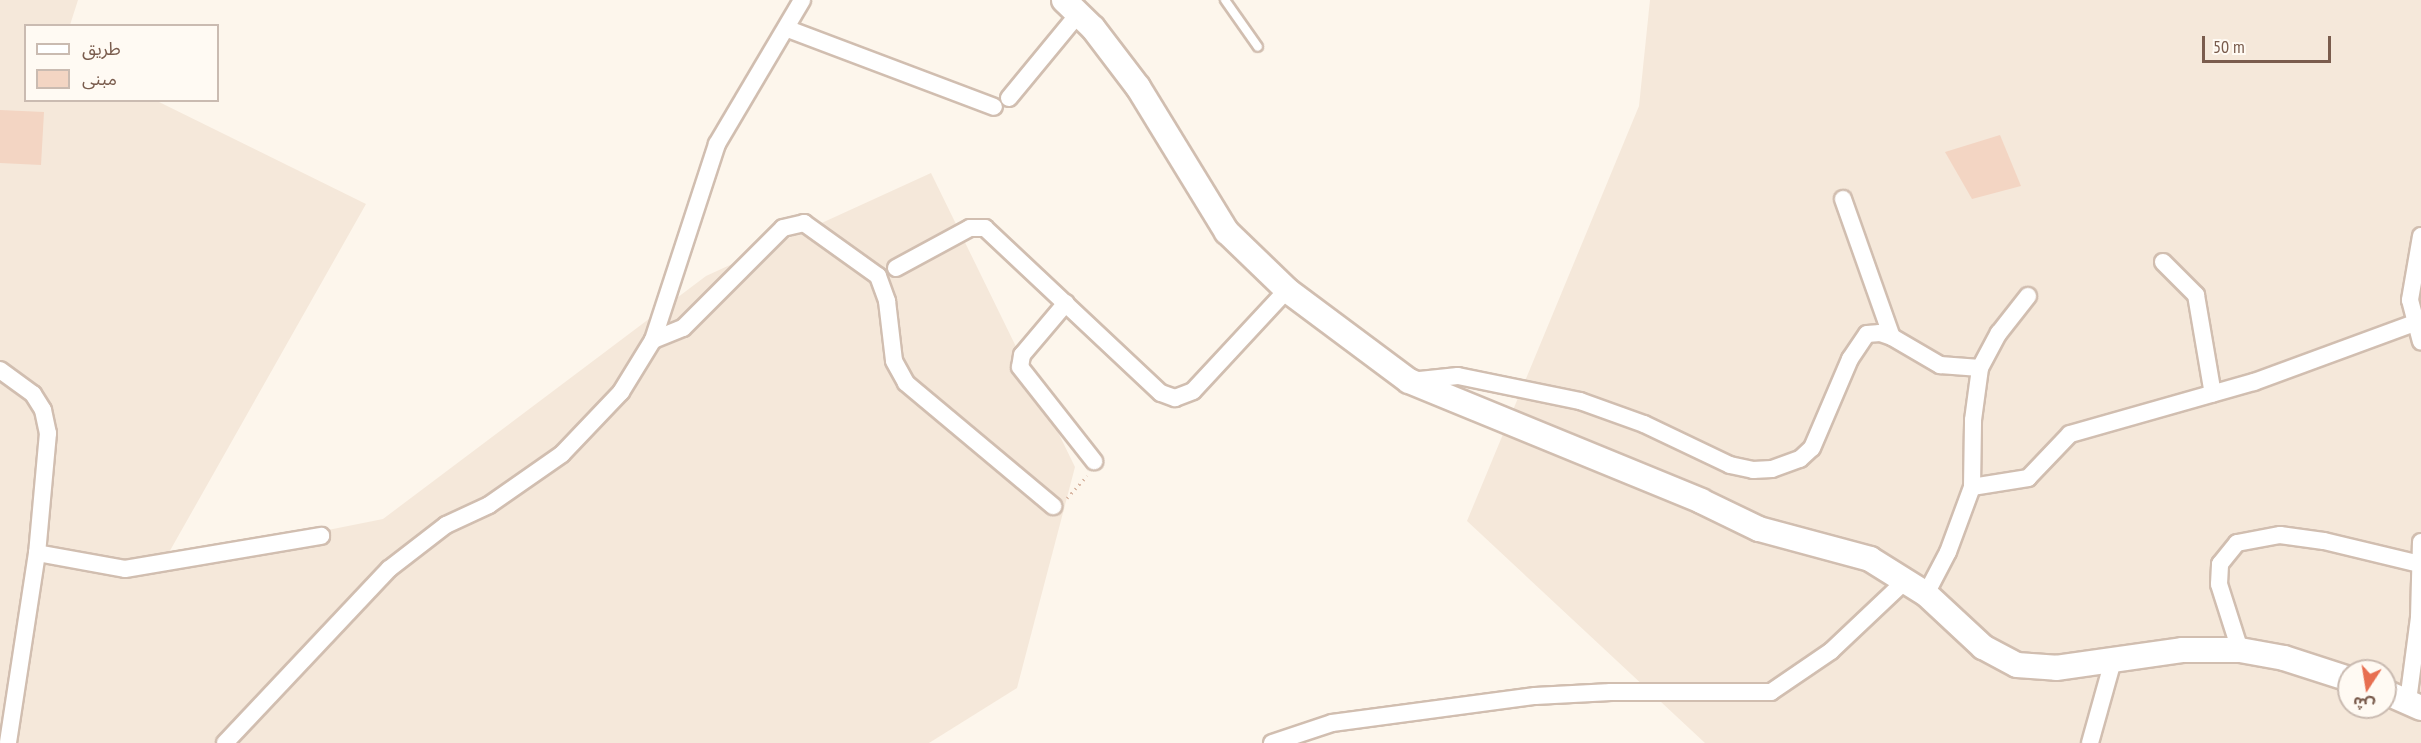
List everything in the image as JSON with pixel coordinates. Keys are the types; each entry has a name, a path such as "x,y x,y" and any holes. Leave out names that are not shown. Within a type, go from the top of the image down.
{"main road":[{"path":"1071,7 1138,87 1216,219 1287,290 1409,381 1701,501 1759,529 1870,559 1926,594 1983,647 2017,665 2056,668 2114,657 2182,650 2240,650 2284,658 2337,675"},
{"path":"2397,697 2414,704"}],"street":[{"path":"225,743 389,569 446,525 523,483 592,426 621,392 653,340 717,144 788,29 802,0"},
{"path":"1009,98 1071,7"},
{"path":"788,29 994,107"},
{"path":"1843,199 1892,337"},
{"path":"653,340 683,328 783,228 804,223 878,276 887,301 894,361 906,382 1053,506"},
{"path":"896,268 970,228 985,228 1161,393 1175,398 1193,391 1287,290"},
{"path":"2421,236 2410,282 2414,323 2421,342"},
{"path":"2163,262 2196,295 2213,394"},
{"path":"1926,594 1947,552 1972,487 1973,420 1980,368 1999,333 2028,296"},
{"path":"1066,303 1023,355 1020,367 1094,460"},
{"path":"1972,487 2028,478 2070,435 2254,382 2414,323"},
{"path":"1409,381 1458,376 1580,400 1644,424 1730,465 1772,469 1800,459 1812,448 1862,339 1873,333 1892,337 1940,365 1980,368"},
{"path":"0,370 33,394 43,410 48,433 37,553 8,743"},
{"path":"2240,650 2219,584 2220,564 2237,543 2280,535 2324,541 2420,564"},
{"path":"37,553 125,568 321,536"},
{"path":"2414,704 2421,542"},
{"path":"1272,743 1332,723 1535,696 1611,692 1771,692 1831,651 1906,580"},
{"path":"2090,743 2114,657"}],"lane":[{"path":"1225,0 1258,47"}],"path":[{"path":"1053,506 1073,494 1094,460"}],"shaded area":[{"path":"0,0 78,0 70,24 24,24 24,102 159,102 366,204 163,563 383,519 706,276 931,173 1075,467 1017,688 929,743 0,743"},
{"path":"1650,0 2421,0 2421,743 1705,743 1467,521 1639,106"}],"building":[{"path":"0,110 44,112 41,165 0,163"},
{"path":"2000,135 2021,186 1972,199 1945,152"}]}
